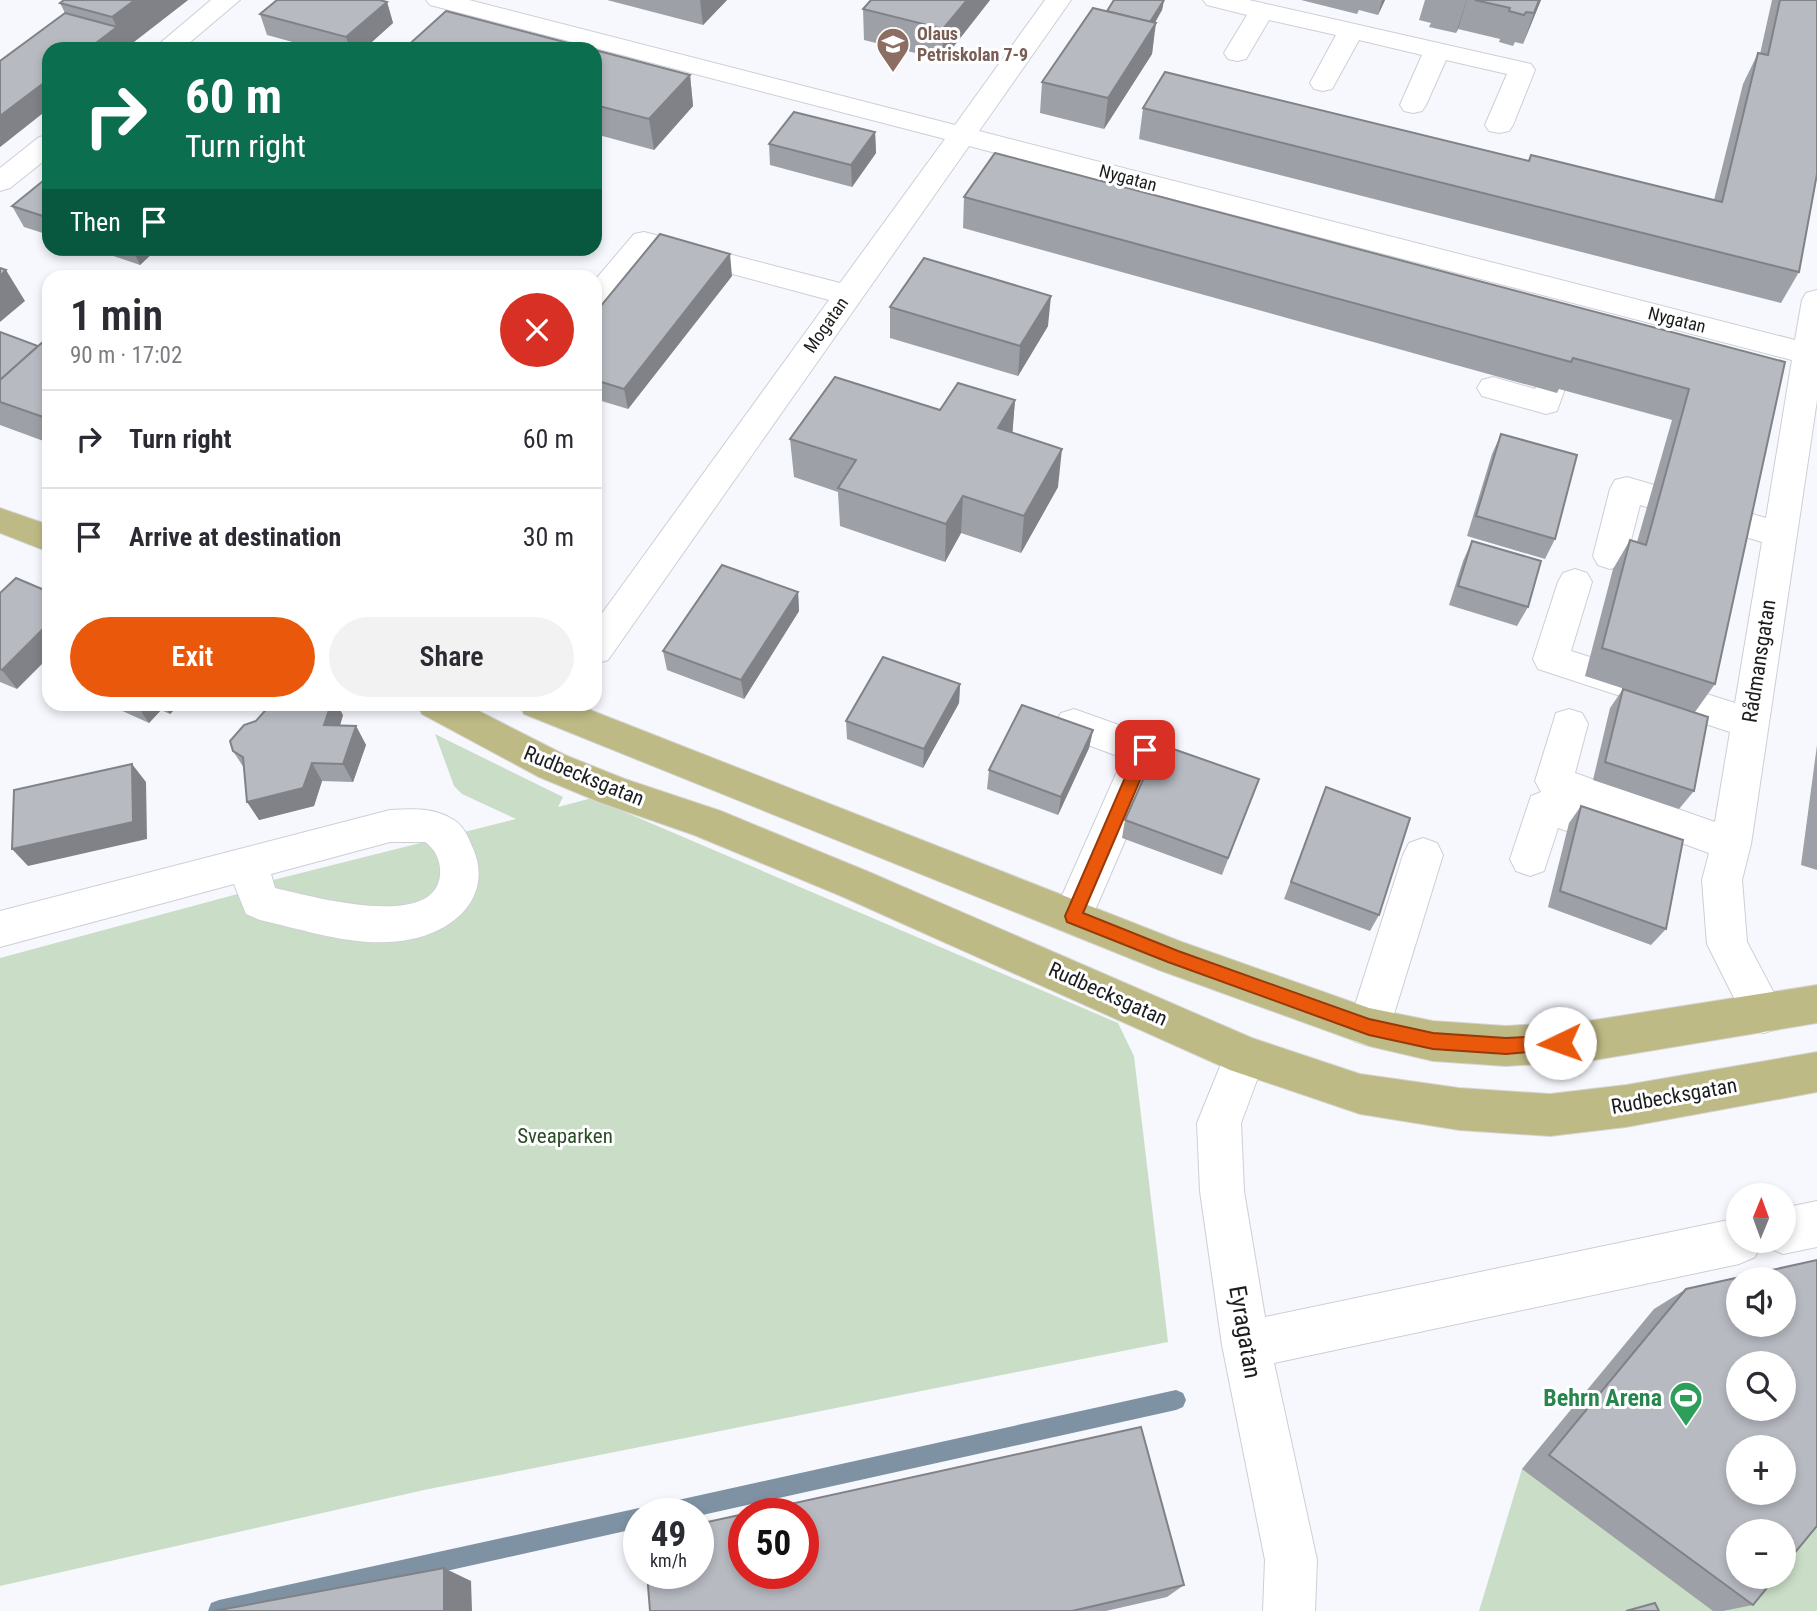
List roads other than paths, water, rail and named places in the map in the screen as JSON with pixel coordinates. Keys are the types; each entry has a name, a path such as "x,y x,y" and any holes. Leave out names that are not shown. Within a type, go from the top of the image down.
{"main road":[{"path":"0,520 42,536"},
{"name":"Rudbecksgatan","path":"447,711 552,766 612,791 707,823 855,884 1245,1056 1360,1094 1460,1109 1550,1115 1626,1106 1817,1072"},
{"path":"564,711 1174,957 1369,1027 1433,1041 1506,1046 1588,1041 1817,1004"}],"street":[{"path":"175,42 227,0"},
{"name":"Nygatan","path":"439,0 602,42"},
{"name":"Mogatan","path":"602,640 1058,0"},
{"path":"1216,0 1522,70 1499,125"},
{"path":"1237,53 1262,10"},
{"path":"1323,83 1352,31"},
{"name":"Nygatan","path":"602,42 1812,355"},
{"path":"1413,105 1437,51"},
{"path":"0,182 42,149"},
{"path":"602,292 644,241 848,295"},
{"path":"1493,388 1546,403 1581,295"},
{"name":"Rådmansgatan","path":"1764,1014 1727,944 1722,880 1728,857 1779,534 1812,355 1817,300"},
{"path":"1610,556 1627,489 1779,534"},
{"path":"1574,582 1551,659 1749,723"},
{"path":"1074,724 1183,763"},
{"path":"1569,724 1553,782 1728,857"},
{"path":"1073,916 1145,750"},
{"path":"1530,859 1545,807 1728,857"},
{"path":"0,929 390,826 420,826 438,830 453,846 461,866 460,883 452,898 435,911 415,920 390,924 365,923 260,902 248,864"},
{"path":"1369,1027 1423,855"},
{"name":"Eyragatan","path":"1245,1056 1219,1123 1222,1191 1246,1345 1291,1560 1289,1611"},
{"path":"1796,1228 1817,1224"},
{"path":"1246,1345 1726,1244"}],"waterway":[{"path":"714,1502 1176,1400"},
{"path":"219,1611 623,1522"}],"place":[{"name":"Olaus Petriskolan 7-9","path":"893,74"},
{"name":"Behrn Arena","path":"1686,1428"}],"park label":[{"name":"Sveaparken","path":"565,1136"}]}
